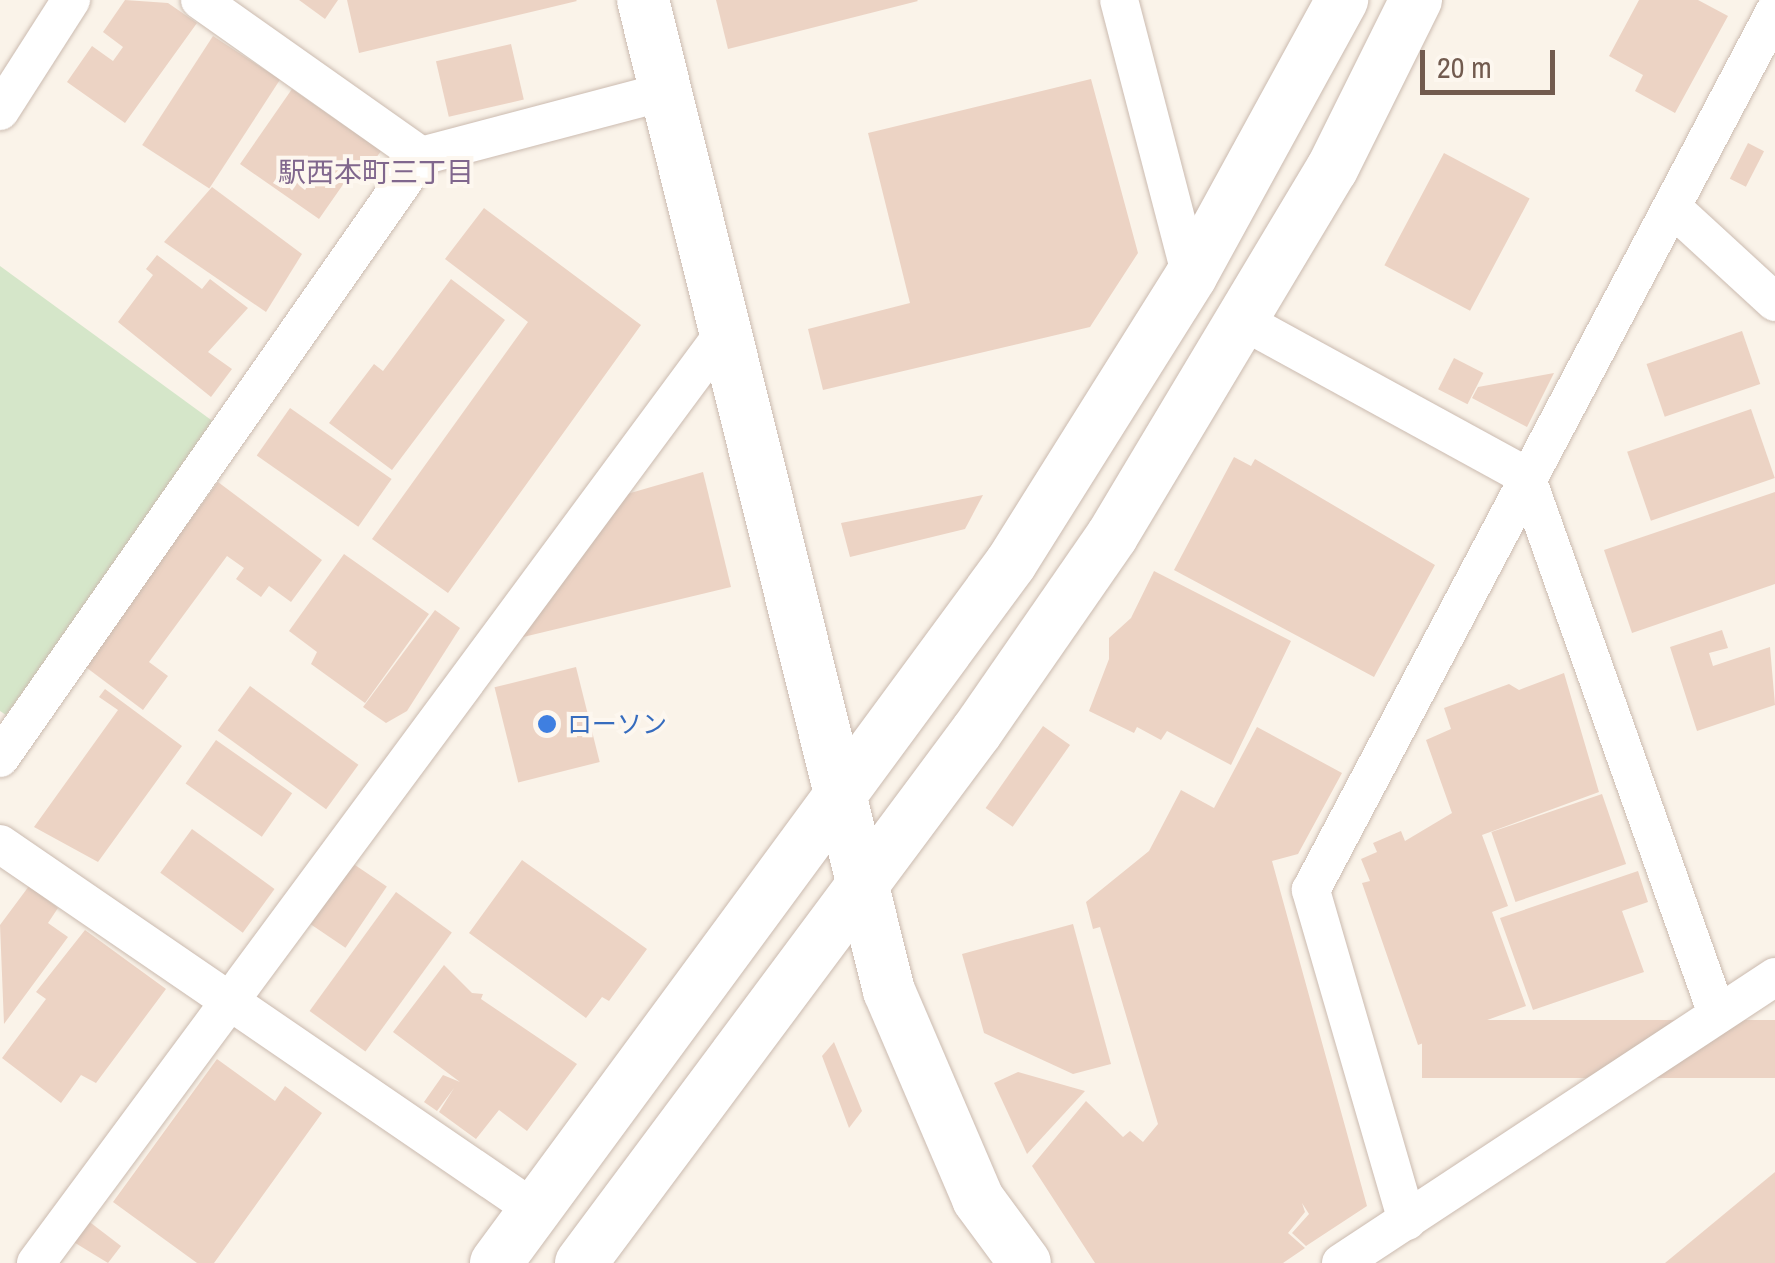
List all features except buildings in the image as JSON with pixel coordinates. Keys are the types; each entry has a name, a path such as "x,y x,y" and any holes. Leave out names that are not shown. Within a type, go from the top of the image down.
{"street":[{"path":"0,111 70,0"},
{"path":"200,0 421,156"},
{"path":"643,0 889,991 930,1095 978,1199 1025,1263"},
{"path":"1119,0 1192,276"},
{"path":"496,1263 1011,563 1192,276 1342,0"},
{"path":"581,1263 862,884 1112,536 1332,168 1416,0"},
{"path":"1406,1221 1311,890 1526,476 1675,210 1775,11"},
{"path":"0,758 421,156 664,92"},
{"path":"1675,210 1775,302"},
{"path":"1243,321 1526,476 1717,1014"},
{"path":"36,1263 234,1002 724,333"},
{"path":"0,844 535,1210"},
{"path":"1341,1263 1775,978"}],"green space":[{"path":"0,266 218,425 6,715 0,711"}],"place":[{"name":"ローソン","path":"547,724"}],"district":[{"name":"駅西本町三丁目","path":"376,172"}]}
